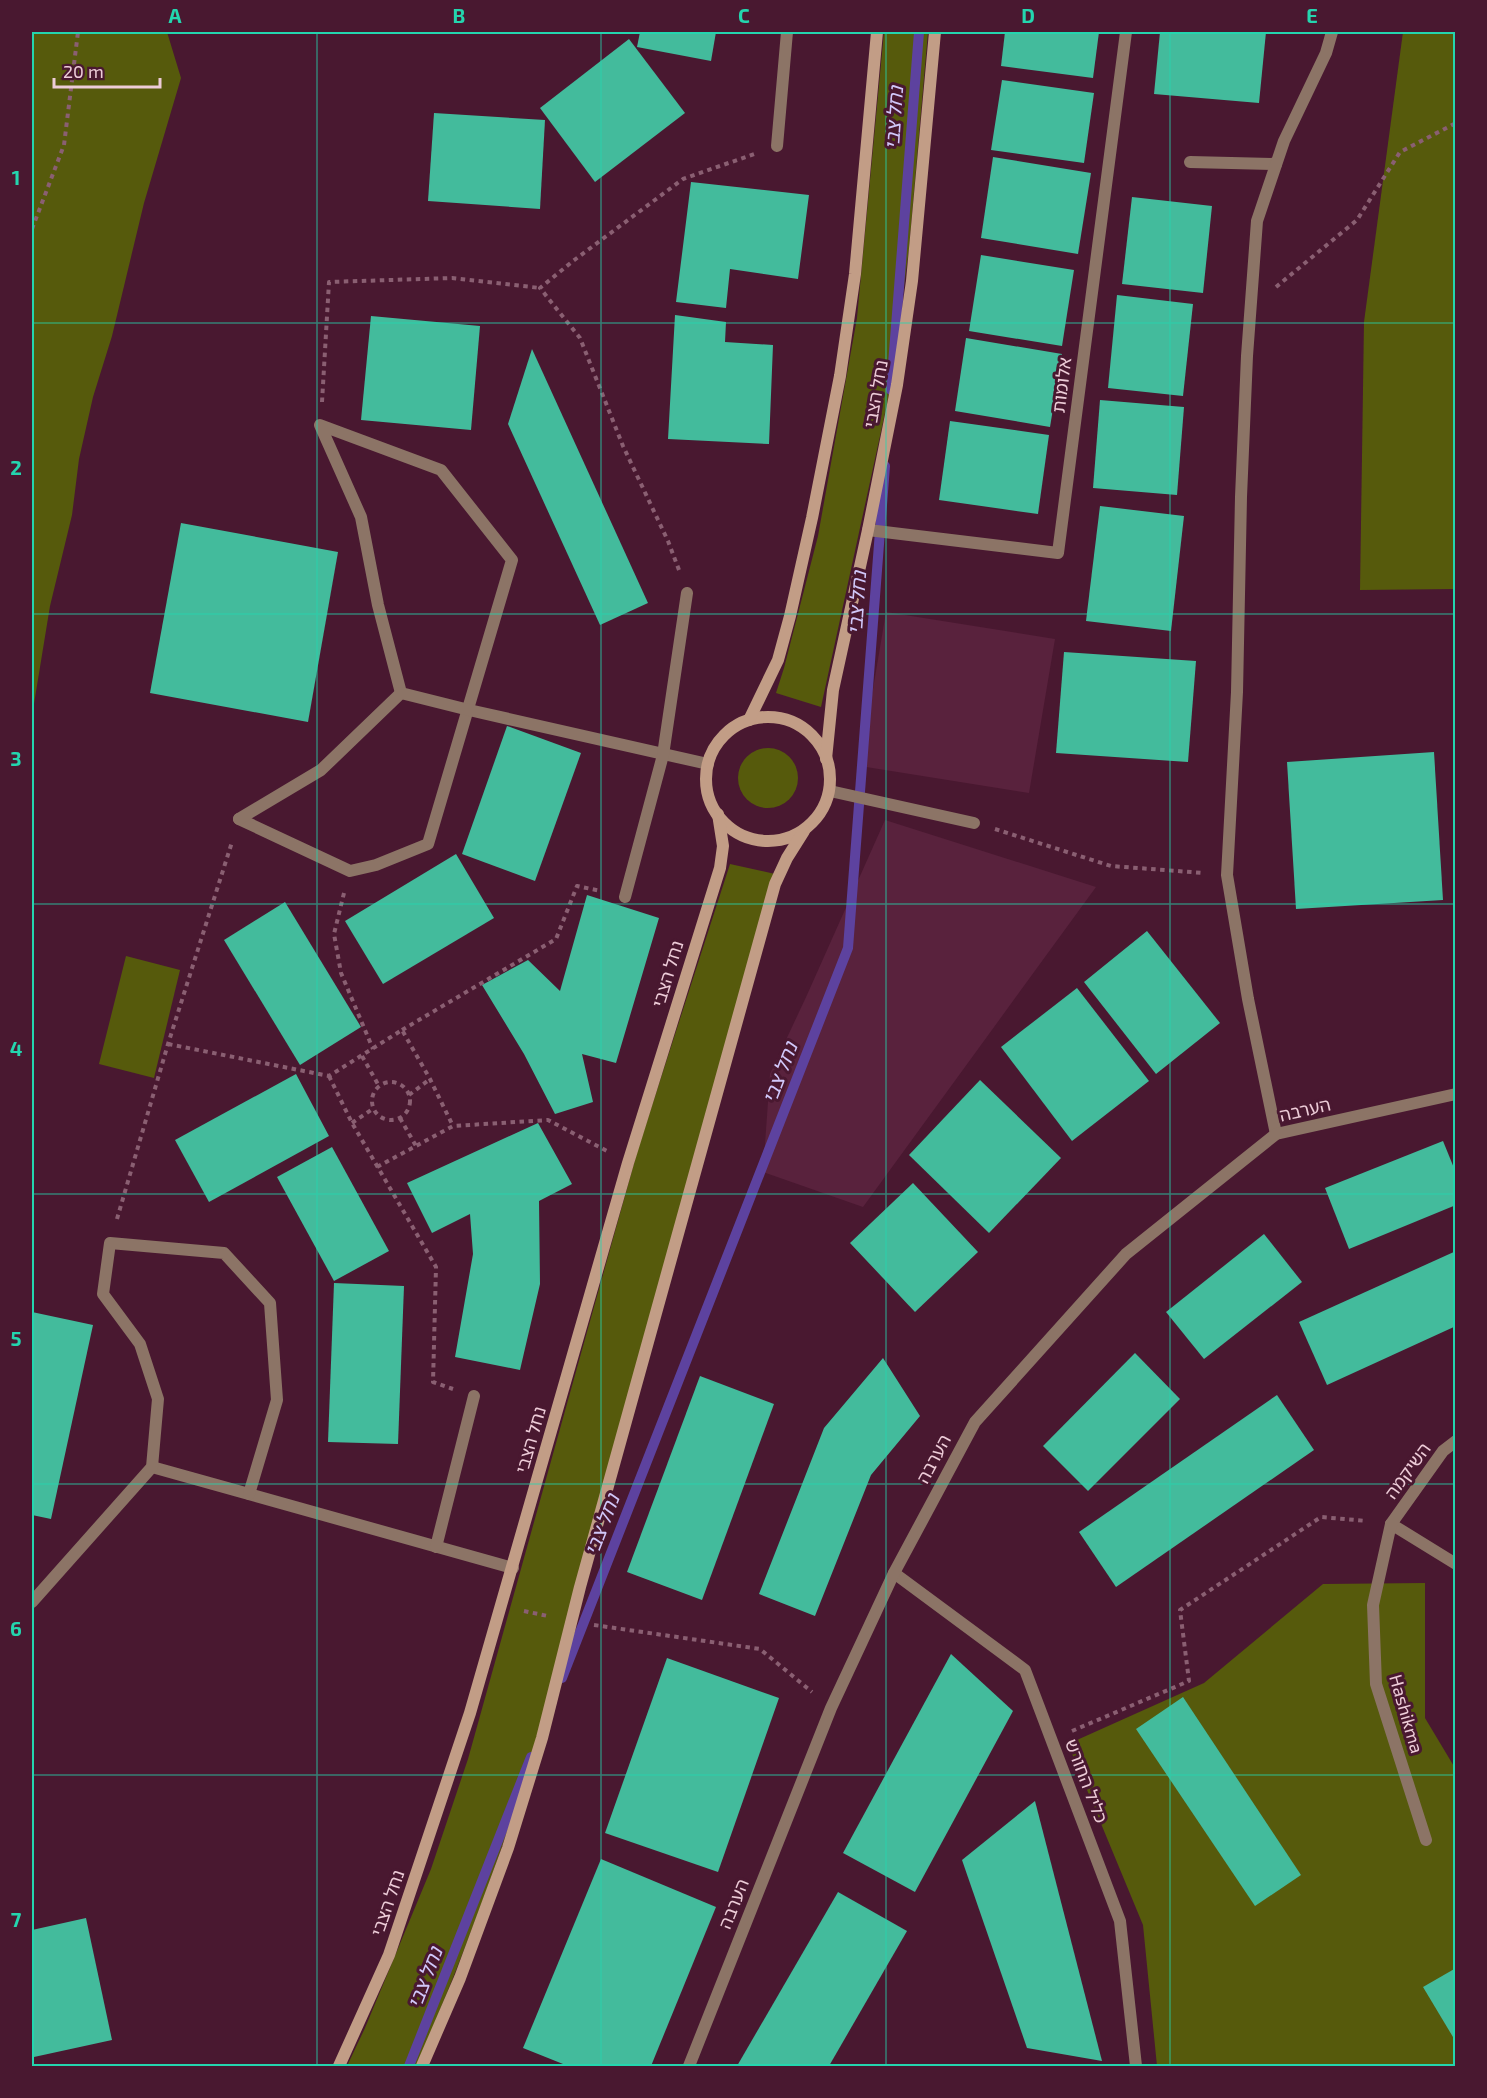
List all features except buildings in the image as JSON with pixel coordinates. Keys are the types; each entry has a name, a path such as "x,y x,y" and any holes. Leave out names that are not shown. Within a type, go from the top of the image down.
{"street":[{"path":"777,146 787,32"},
{"path":"750,720 778,660 787,627 812,518 840,376 855,274 877,32"},
{"name":"נחל הצבי","path":"826,759 833,690 897,385 912,281 935,32"},
{"name":"אלומות","path":"868,530 1058,553 1126,32"},
{"path":"1276,1134 1248,999 1227,875 1237,692 1241,497 1250,309 1257,221 1284,141 1326,53 1332,32"},
{"path":"1190,162 1276,164"},
{"path":"320,425 361,517 378,605 401,693"},
{"path":"239,819 350,871 376,865 428,844 512,560 441,470 320,425"},
{"path":"625,897 663,755 687,593"},
{"path":"401,693 708,764"},
{"path":"239,819 321,770 401,693"},
{"path":"422,2067 460,1978 508,1848 542,1738 571,1621 775,884 787,858 804,831 819,815 830,791 830,769 823,748 809,732 792,722 771,717 750,720 730,730 716,746 708,764 707,786 713,807 725,824 743,836 763,841 784,839 804,831"},
{"path":"830,791 974,823"},
{"name":"נחל הצבי","path":"339,2067 393,1944 470,1713 628,1163 720,868 723,846 718,814"},
{"name":"הערבה","path":"688,2067 831,1708 894,1572 975,1422 1126,1254 1276,1134 1455,1094"},
{"path":"32,1602 152,1467 158,1399 140,1344 103,1294 110,1243 224,1253 270,1303 277,1400 249,1494"},
{"path":"436,1546 474,1396"},
{"name":"השיקמה","path":"1391,1524 1443,1451 1455,1441"},
{"path":"152,1467 513,1568"},
{"path":"1391,1524 1455,1564"},
{"name":"Hashikma","path":"1391,1524 1373,1605 1376,1684 1426,1840"},
{"name":"כליל החורש","path":"894,1572 1025,1670 1119,1921 1136,2067"}],"path":[{"path":"32,229 64,145 78,32"},
{"path":"1250,309 1357,220 1400,152 1455,123"},
{"path":"540,288 683,179 777,146"},
{"path":"320,425 329,282 452,278 540,288 580,338 623,446 668,541 687,593"},
{"path":"110,1243 168,1044 239,819"},
{"path":"974,823 1111,867 1227,875"},
{"path":"350,871 333,934 341,973 373,1049"},
{"path":"168,1044 329,1076 556,939 578,886 625,897"},
{"path":"402,1030 453,1126"},
{"path":"362,1056 379,1086"},
{"path":"329,1076 352,1123 436,1267 433,1382 474,1396"},
{"path":"409,1095 430,1079"},
{"path":"397,1082 406,1089 410,1106 400,1118 388,1120 377,1113 373,1096 379,1086 384,1083 397,1082"},
{"path":"352,1123 374,1108"},
{"path":"400,1118 416,1146"},
{"path":"377,1167 453,1126 548,1120 628,1163"},
{"path":"1092,1722 1188,1681 1180,1610 1321,1517 1391,1524"},
{"path":"502,1606 571,1621 760,1649 831,1708"}],"shaded area":[{"path":"32,32 167,32 181,78 144,203 112,336 93,397 79,459 72,515 50,606 32,716"},
{"path":"884,32 928,32 909,249 890,390 821,707 776,693 818,536 857,318"},
{"path":"1403,32 1455,32 1455,589 1360,590 1364,322"},
{"path":"886,612 1055,639 1029,793 860,766"},
{"path":"768,748 785,753 793,761 798,778 793,795 785,803 768,808 751,803 743,795 738,778 743,761 751,753"},
{"path":"885,820 1096,887 863,1207 763,1172 770,1074"},
{"path":"730,864 775,874 538,1737 482,1903 416,2066 347,2066 431,1869 468,1759 638,1149"},
{"path":"126,956 180,970 154,1078 99,1064"},
{"path":"1425,1583 1425,1718 1455,1768 1455,2066 1157,2066 1143,1925 1068,1744 1204,1683 1323,1584"}],"waterway":[{"name":"נחל צבי","path":"891,390 919,32"},
{"name":"נחל צבי","path":"562,1678 848,948 885,466"},
{"name":"נחל צבי","path":"409,2066 531,1757"}]}
